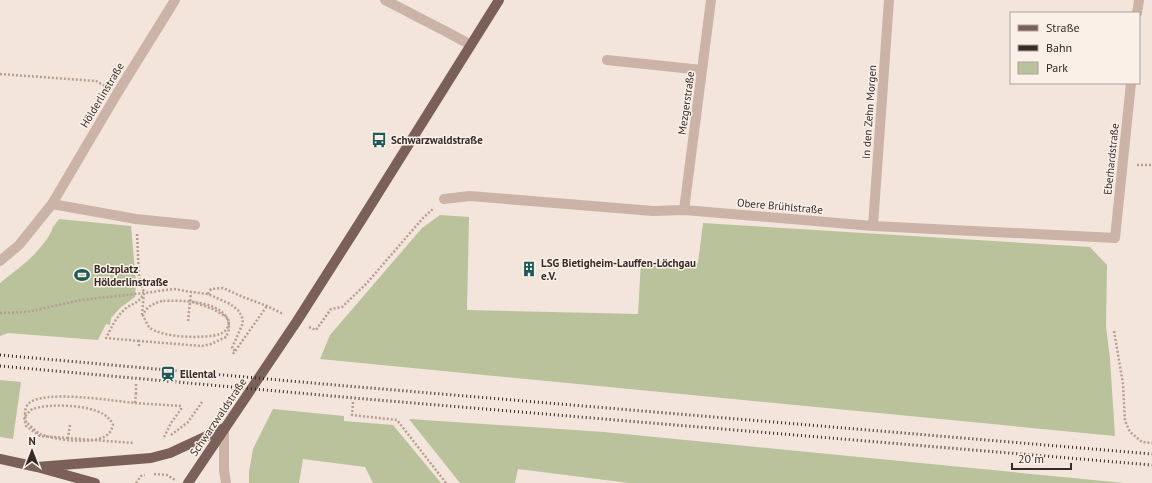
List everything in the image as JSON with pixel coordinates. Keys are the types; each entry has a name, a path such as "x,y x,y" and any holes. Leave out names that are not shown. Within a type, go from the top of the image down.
{"main road":[{"name":"Schwarzwaldstraße","path":"188,483 297,321 499,0"},
{"path":"37,467 151,458 170,452 224,428"},
{"path":"0,459 37,467 95,483"}],"street":[{"name":"Hölderlinstraße","path":"0,261 19,245 52,204 118,92 176,0"},
{"path":"385,0 471,45"},
{"name":"Mezgerstraße","path":"684,210 711,0"},
{"name":"In den Zehn Morgen","path":"873,226 889,0"},
{"path":"1137,12 1139,0"},
{"path":"607,60 702,70"},
{"name":"Eberhardstraße","path":"1115,238 1130,84"},
{"name":"Obere Brühlstraße","path":"444,199 470,196 653,211 684,210 873,226 1115,238"},
{"path":"52,204 136,219 195,225"},
{"path":"224,428 224,470 226,483"}],"path":[{"path":"0,74 96,81 118,92"},
{"path":"208,294 211,289 223,288 267,306 316,330 331,309 342,307 366,284 423,218 444,199"},
{"path":"136,219 139,276 144,292 142,315"},
{"path":"0,313 26,312 80,300 174,289 208,294 230,304 238,310 242,317 243,323 232,348 234,352 267,306"},
{"path":"144,292 139,302 124,310 112,325 106,338 202,346 211,344 226,337 229,329 225,315 219,311 202,304 177,301 162,301 150,306 145,310 143,316 149,326 157,331 185,336 213,335 226,331 229,325 228,318 213,309 190,301"},
{"path":"188,321 191,292"},
{"path":"1114,331 1123,384 1125,421 1130,432 1142,442 1152,443"},
{"path":"139,340 139,346"},
{"path":"135,403 136,383"},
{"path":"134,443 68,438 54,437 47,436 40,436 26,426 24,417 28,413 32,409 57,405 83,408 102,413 110,419 113,425 109,434 98,440 81,440 61,439 54,437 47,435 40,434 26,422 26,416 25,411 28,404 39,398 56,396 181,406 162,441 188,422 202,402"},
{"path":"353,402 352,415 397,420 446,483"},
{"path":"68,438 70,425"},
{"path":"153,474 167,475 181,483"},
{"path":"136,483 138,479"}],"green space":[{"path":"440,215 469,217 467,310 638,314 641,261 698,263 703,223 1090,247 1107,265 1106,326 1110,359 1115,436 320,359 330,335 422,228"},
{"path":"59,219 131,226 136,283 135,297 120,308 111,318 110,325 106,324 98,340 8,333 0,336 0,283 37,251 46,241 53,226"},
{"path":"0,380 21,382 13,439 0,437"},
{"path":"273,409 344,416 344,421 393,425 441,483 373,483 365,467 303,459 299,483 249,483 249,472 253,449"},
{"path":"409,419 604,432 1124,483 629,483 518,469 515,483 460,483"}],"railway":[{"path":"0,355 335,385 1152,454"},
{"path":"0,366 354,398 1152,465"}],"place":[{"name":"Schwarzwaldstraße","path":"379,140"},
{"name":"LSG Bietigheim-Lauffen-Löchgau e.V.","path":"529,269"},
{"name":"Bolzplatz Hölderlinstraße","path":"82,275"},
{"name":"Ellental","path":"168,374"}]}
